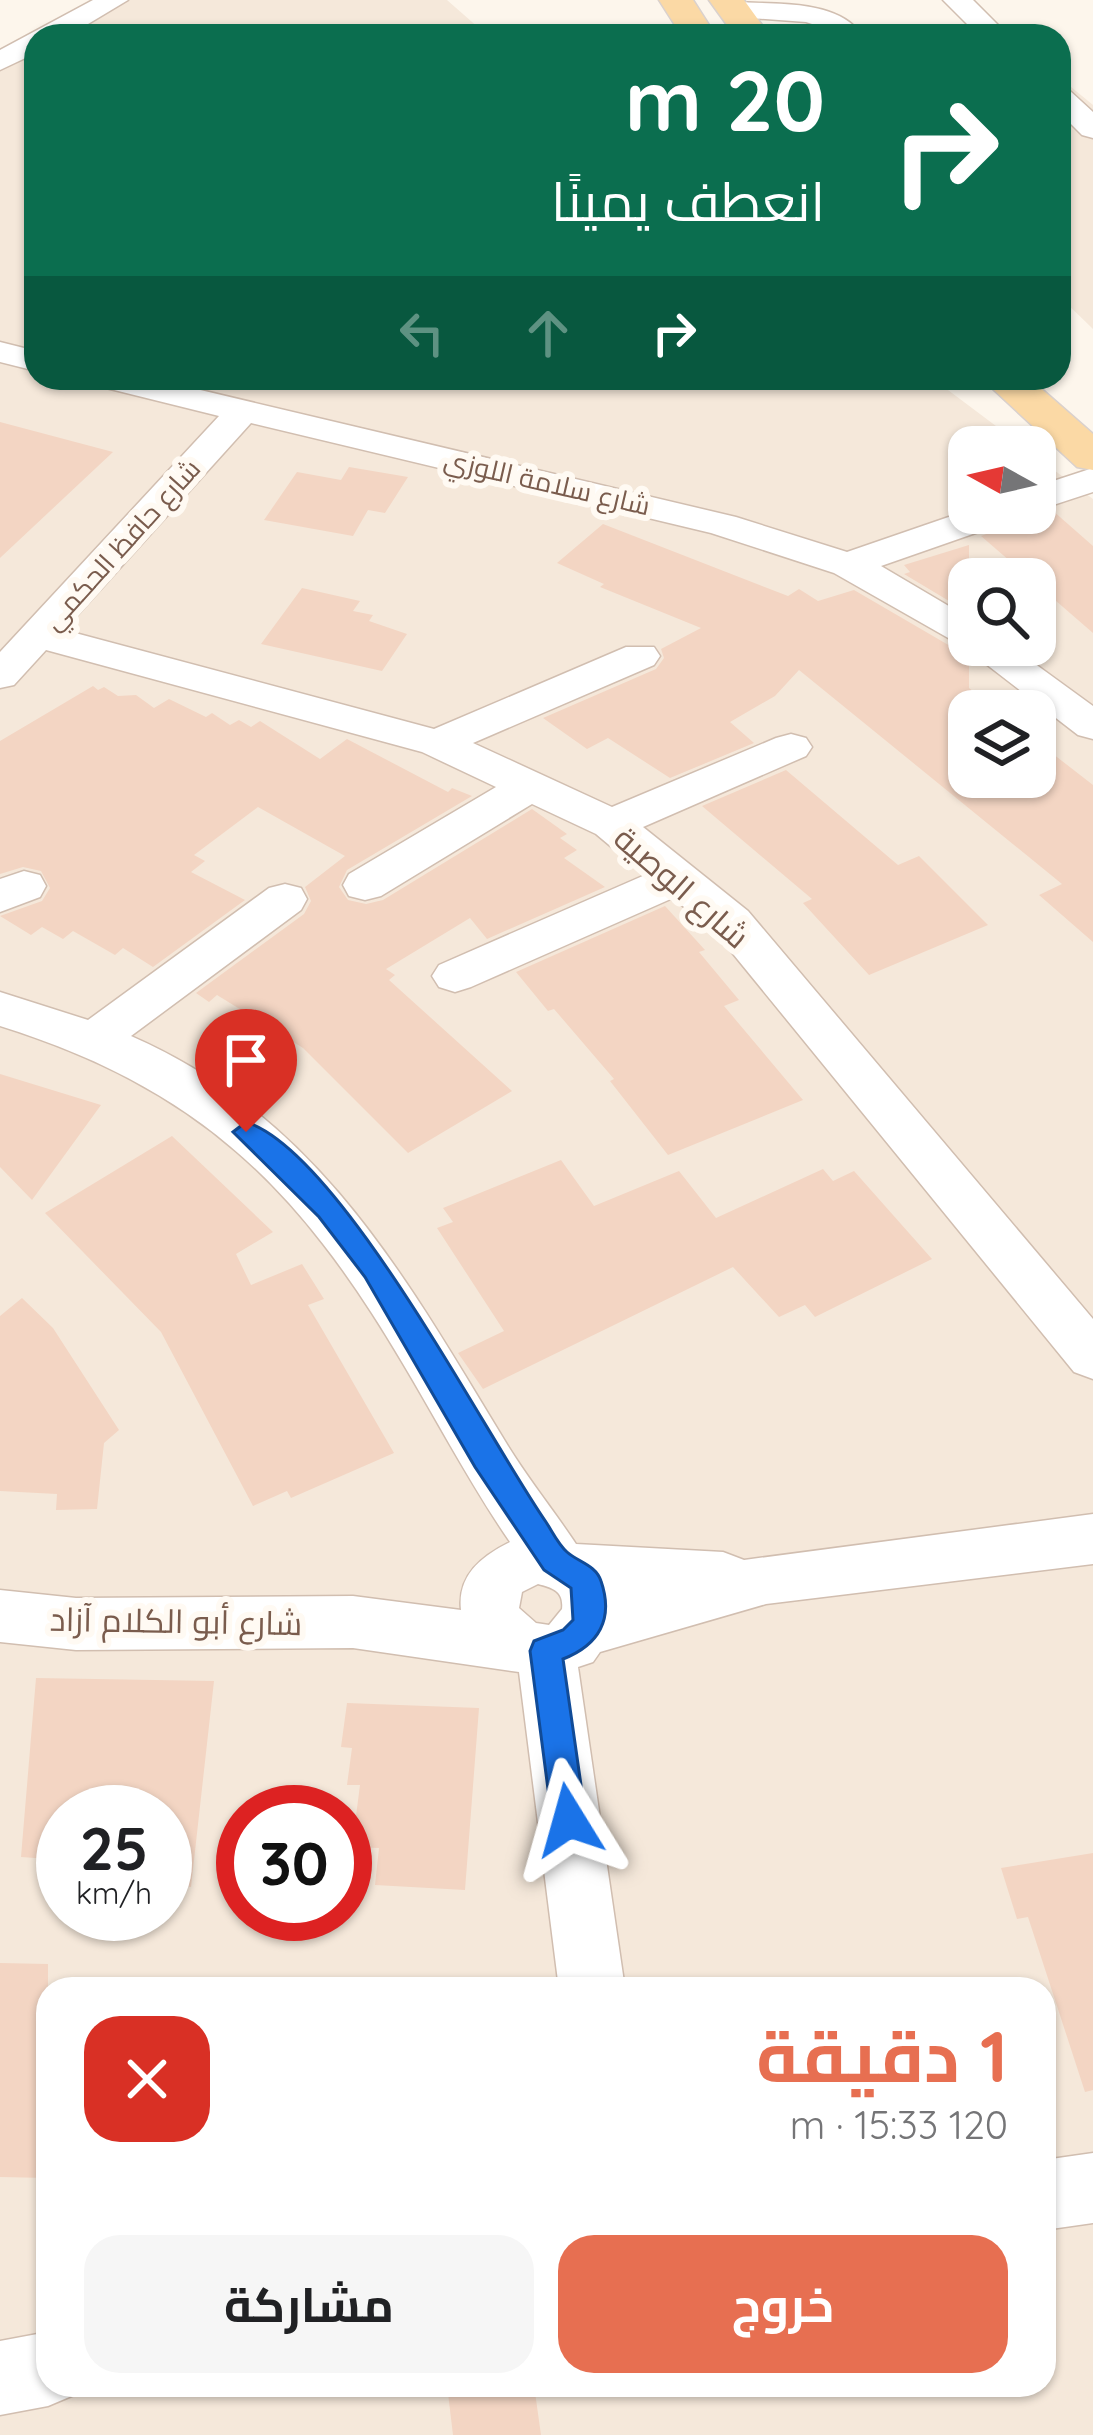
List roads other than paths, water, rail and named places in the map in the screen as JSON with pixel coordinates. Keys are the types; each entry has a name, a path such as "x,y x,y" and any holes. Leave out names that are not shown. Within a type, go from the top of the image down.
{"main road":[{"path":"1018,390 1093,457"}],"street":[{"path":"75,24 114,0"},
{"path":"957,0 982,24"},
{"path":"737,15 797,12 836,24"},
{"path":"1071,108 1093,129"},
{"name":"شارع سلامة اللوزي","path":"155,390 723,525 848,566 902,592 948,622"},
{"name":"شارع حافظ الحكمي","path":"0,676 242,411"},
{"path":"1056,492 1093,479"},
{"path":"848,566 948,530"},
{"name":"شارع الوصية","path":"40,636 437,742 611,824 732,922 1093,1358"},
{"path":"437,742 640,656"},
{"path":"1012,666 1093,726"},
{"path":"611,824 790,747"},
{"path":"364,885 530,786"},
{"path":"455,976 678,878"},
{"path":"94,1039 285,898"},
{"path":"0,1009 94,1039 179,1082 280,1157 329,1209 416,1334 486,1459 592,1598 525,1618"},
{"path":"486,1459 525,1618 590,1977"},
{"name":"شارع أبو الكلام آزاد","path":"0,1616 76,1624 353,1622 400,1632 525,1618 766,1579 1093,1539"},
{"name":"شارع أبو الكلام آزاد","path":"564,1564 766,1579"},
{"path":"1056,2193 1093,2188"},
{"path":"0,2378 36,2370"}]}
